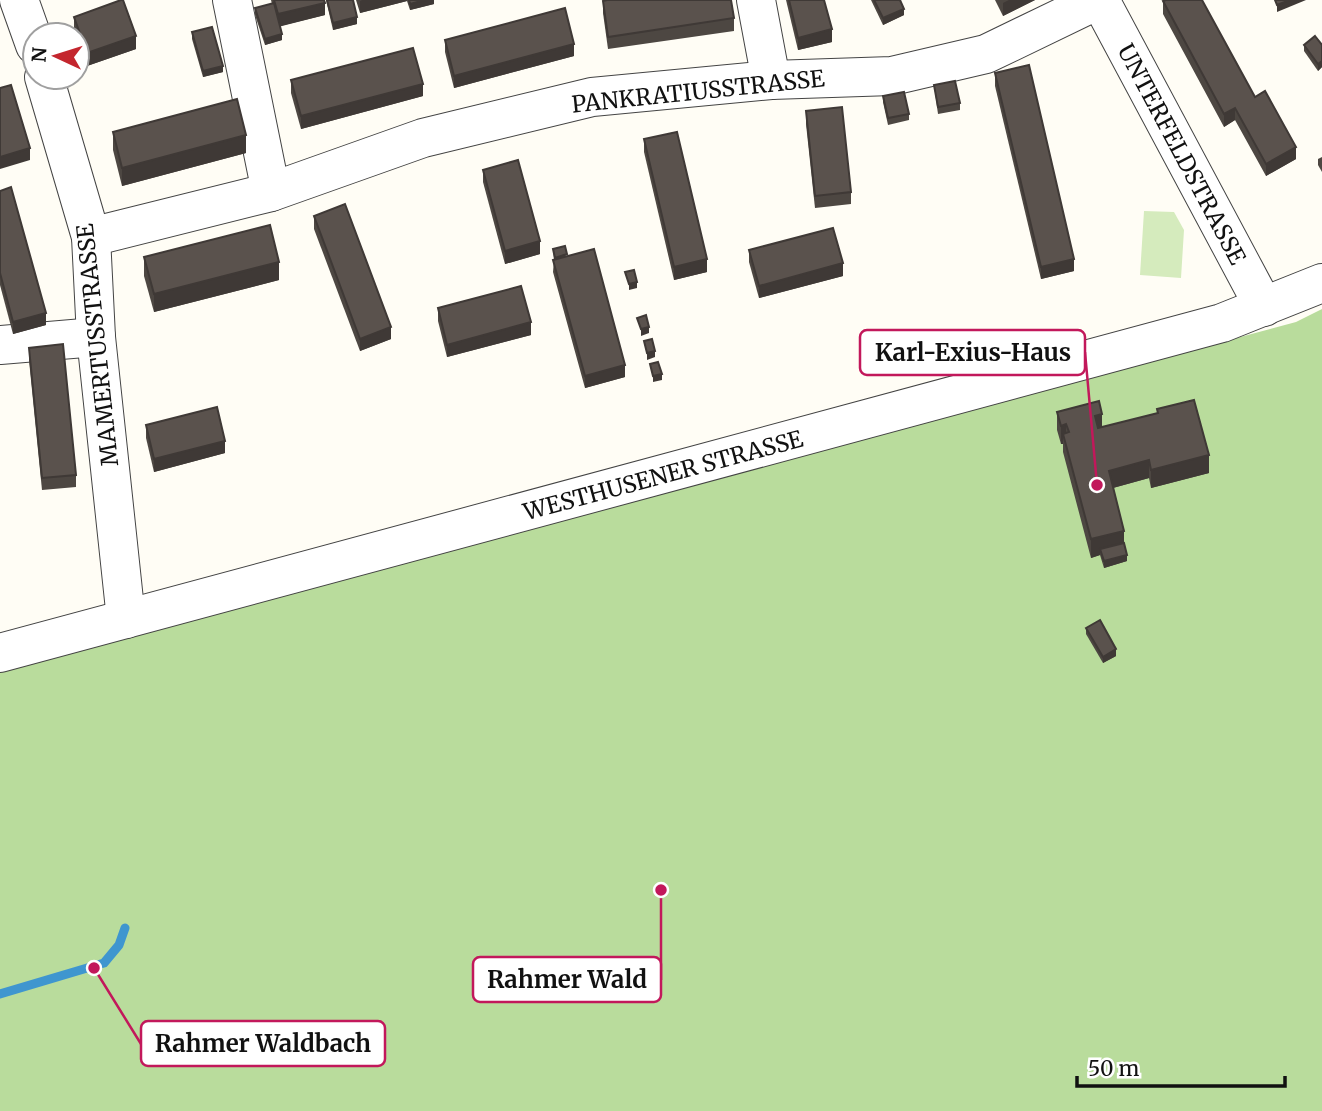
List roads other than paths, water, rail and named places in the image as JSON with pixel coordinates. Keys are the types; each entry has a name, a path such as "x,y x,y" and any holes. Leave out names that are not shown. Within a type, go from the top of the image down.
{"street":[{"path":"19,0 26,21"},
{"path":"232,0 271,192"},
{"path":"756,0 771,80"},
{"name":"PANKRATIUSSTRASSE","path":"91,237 271,192 423,138 592,97 771,80 892,76 986,54 1099,0"},
{"name":"UNTERFELDSTRASSE","path":"1099,0 1264,307"},
{"name":"MAMERTUSSTRASSE","path":"48,91 91,237 96,337 126,619"},
{"name":"WESTHUSENER STRASSE","path":"0,653 1222,323 1322,283"},
{"path":"0,345 96,337"}],"waterway":[{"path":"0,994 104,963 119,945 125,928"}],"place":[{"name":"Karl-Exius-Haus","path":"1097,485"},
{"name":"Rahmer Wald","path":"661,890"},
{"name":"Rahmer Waldbach","path":"94,968"}]}
